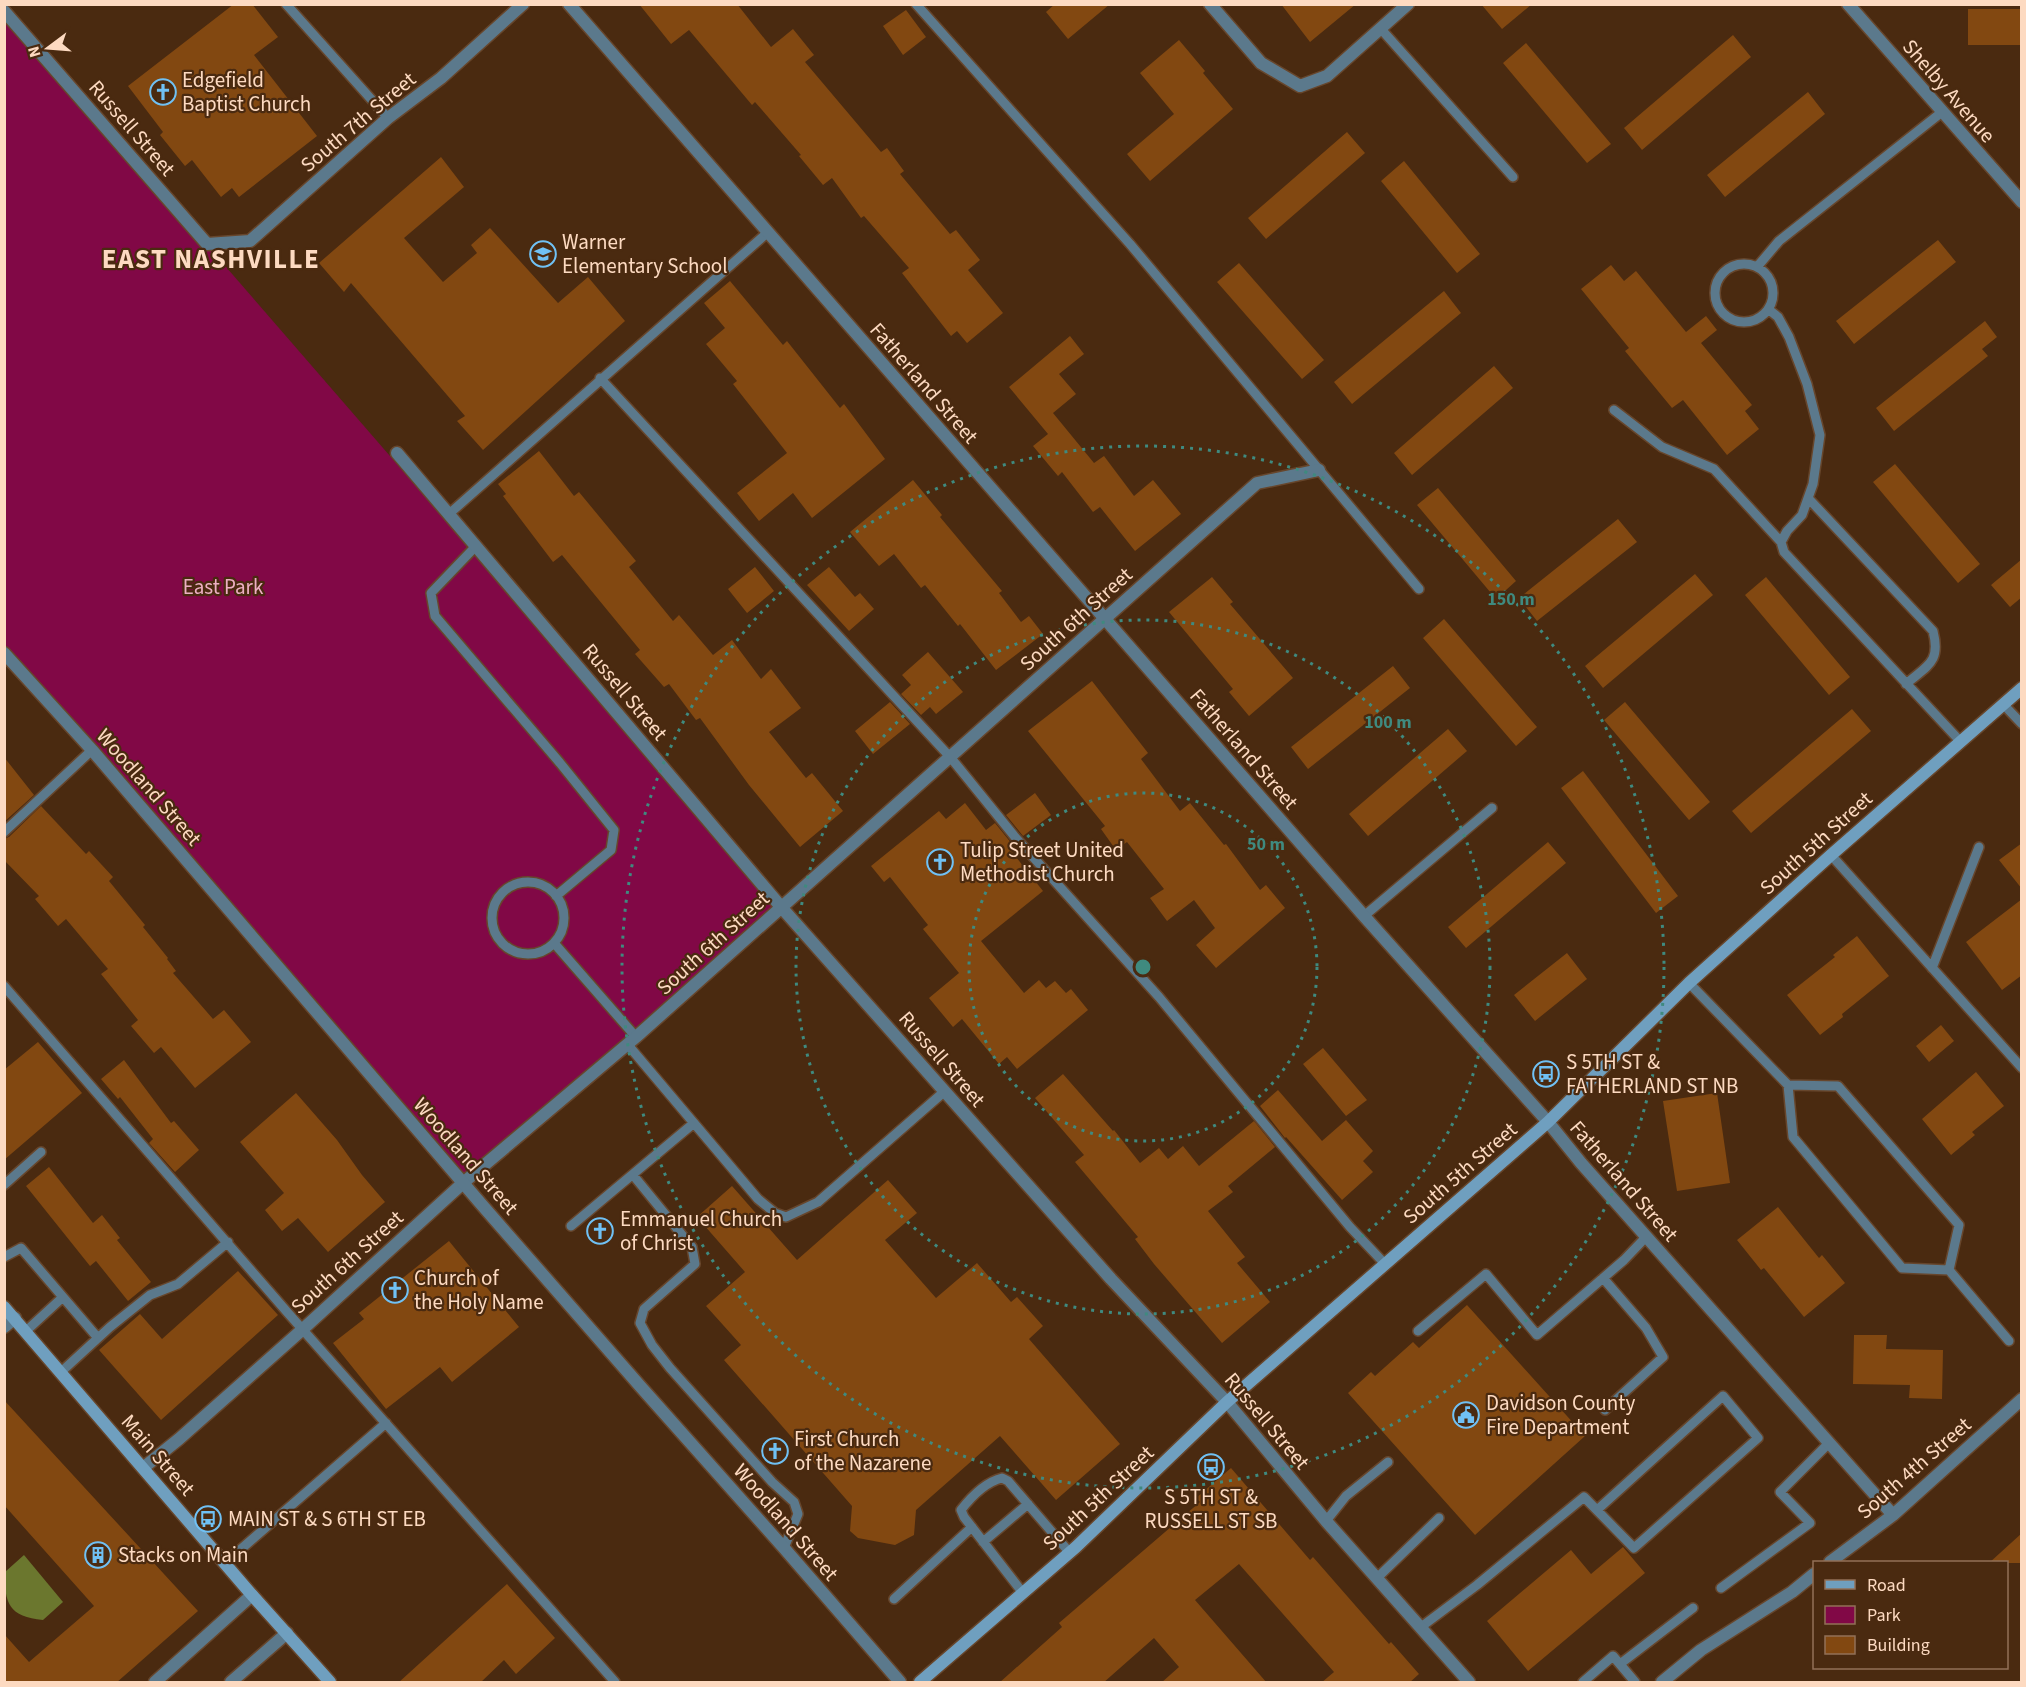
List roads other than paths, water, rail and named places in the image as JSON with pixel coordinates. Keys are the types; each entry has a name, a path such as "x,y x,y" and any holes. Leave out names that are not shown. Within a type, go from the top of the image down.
{"main road":[{"name":"South 5th Street","path":"920,1683 1070,1553 1227,1402 1548,1122 1689,983 1830,855 2022,688"},
{"name":"Main Street","path":"4,1307 330,1683"}],"street":[{"name":"South 7th Street","path":"207,244 250,241 388,118 441,78 523,4"},
{"name":"Fatherland Street","path":"569,4 1364,916 1893,1515"},
{"path":"1210,4 1261,63 1300,86 1327,76 1408,4"},
{"name":"Shelby Avenue","path":"1848,4 2022,202"},
{"name":"Russell Street","path":"4,11 207,244"},
{"name":"Russell Street","path":"397,453 782,908 1111,1279 1227,1402 1326,1521 1469,1683"},
{"name":"South 6th Street","path":"143,1468 303,1329 463,1183 632,1041 1257,483 1319,470"},
{"name":"Woodland Street","path":"4,653 92,750 463,1183 900,1683"},
{"path":"4,1328 15,1318"},
{"name":"South 4th Street","path":"1833,1561 1893,1515 2022,1399"},
{"path":"1662,1683 1701,1650 1792,1592 1813,1576"},
{"path":"155,1683 252,1595"},
{"path":"231,1683 287,1633"}],"lane":[{"path":"286,4 388,118"},
{"path":"916,4 1130,243 1419,589"},
{"path":"1381,28 1513,177"},
{"path":"1757,267 1779,241 1942,112"},
{"path":"450,513 600,378 767,233"},
{"path":"1745,264 1757,267 1767,274 1773,285 1773,298 1768,309 1760,318 1749,322 1736,321 1726,315 1719,306 1715,294 1717,282 1723,273 1733,266 1745,264"},
{"path":"1768,309 1778,317 1789,337 1807,384 1820,435 1814,484 1802,515 1787,531 1781,542"},
{"path":"600,378 951,758 1015,837 1159,997 1350,1227 1385,1264"},
{"path":"1614,410 1662,447 1714,469 1781,542 1784,552 1960,741"},
{"path":"1808,498 1933,631 1937,647 1933,660 1906,684"},
{"path":"476,546 431,592 435,616 614,830 611,850 556,896"},
{"path":"2003,704 2022,724"},
{"path":"4,832 92,750"},
{"path":"1364,916 1492,808"},
{"path":"1932,968 1979,847"},
{"path":"1830,855 2022,1068"},
{"path":"530,882 542,885 556,896 564,913 559,937 554,943 542,952 521,954 502,943 495,933 492,921 493,909 498,898 507,889 530,882"},
{"path":"554,943 694,1123 758,1199 775,1213 786,1217 818,1202 945,1091"},
{"path":"1689,983 1788,1085 1793,1137 1902,1268 1949,1270 2009,1341"},
{"path":"4,986 615,1683"},
{"path":"1788,1085 1838,1086 1959,1225 1949,1270"},
{"path":"571,1226 694,1123"},
{"path":"4,1185 41,1152"},
{"path":"633,1175 692,1246 695,1264 644,1309 640,1323 652,1345 772,1482 794,1502 798,1514 784,1548"},
{"path":"1418,1331 1486,1274 1537,1335 1624,1260 1646,1237"},
{"path":"61,1372 150,1295 178,1284 228,1242"},
{"path":"4,1257 21,1248 98,1338"},
{"path":"1603,1278 1646,1328 1663,1357 1605,1410"},
{"path":"26,1331 63,1297"},
{"path":"1421,1627 1477,1585 1584,1497 1634,1548 1758,1438 1723,1396 1597,1510"},
{"path":"225,1563 386,1423"},
{"path":"1720,1588 1810,1523 1780,1491 1829,1443"},
{"path":"1326,1521 1346,1496 1388,1462"},
{"path":"1023,1593 961,1510 992,1480 1002,1478 1008,1481 1070,1553"},
{"path":"984,1542 1028,1504"},
{"path":"1377,1578 1439,1518"},
{"path":"894,1599 972,1527"},
{"path":"1620,1664 1693,1608"},
{"path":"1583,1683 1613,1656 1635,1683"}],"place":[{"name":"Edgefield Baptist Church","path":"163,92"},
{"name":"Warner Elementary School","path":"543,254"},
{"name":"Tulip Street United Methodist Church","path":"940,862"},
{"name":"S 5TH ST & FATHERLAND ST NB","path":"1546,1074"},
{"name":"Emmanuel Church of Christ","path":"600,1231"},
{"name":"Church of the Holy Name","path":"395,1290"},
{"name":"Davidson County Fire Department","path":"1466,1415"},
{"name":"First Church of the Nazarene","path":"775,1451"},
{"name":"S 5TH ST & RUSSELL ST SB","path":"1211,1467"},
{"name":"MAIN ST & S 6TH ST EB","path":"208,1519"},
{"name":"Stacks on Main","path":"98,1555"}],"district":[{"name":"EAST NASHVILLE","path":"211,259"}],"park label":[{"name":"East Park","path":"223,587"}]}
